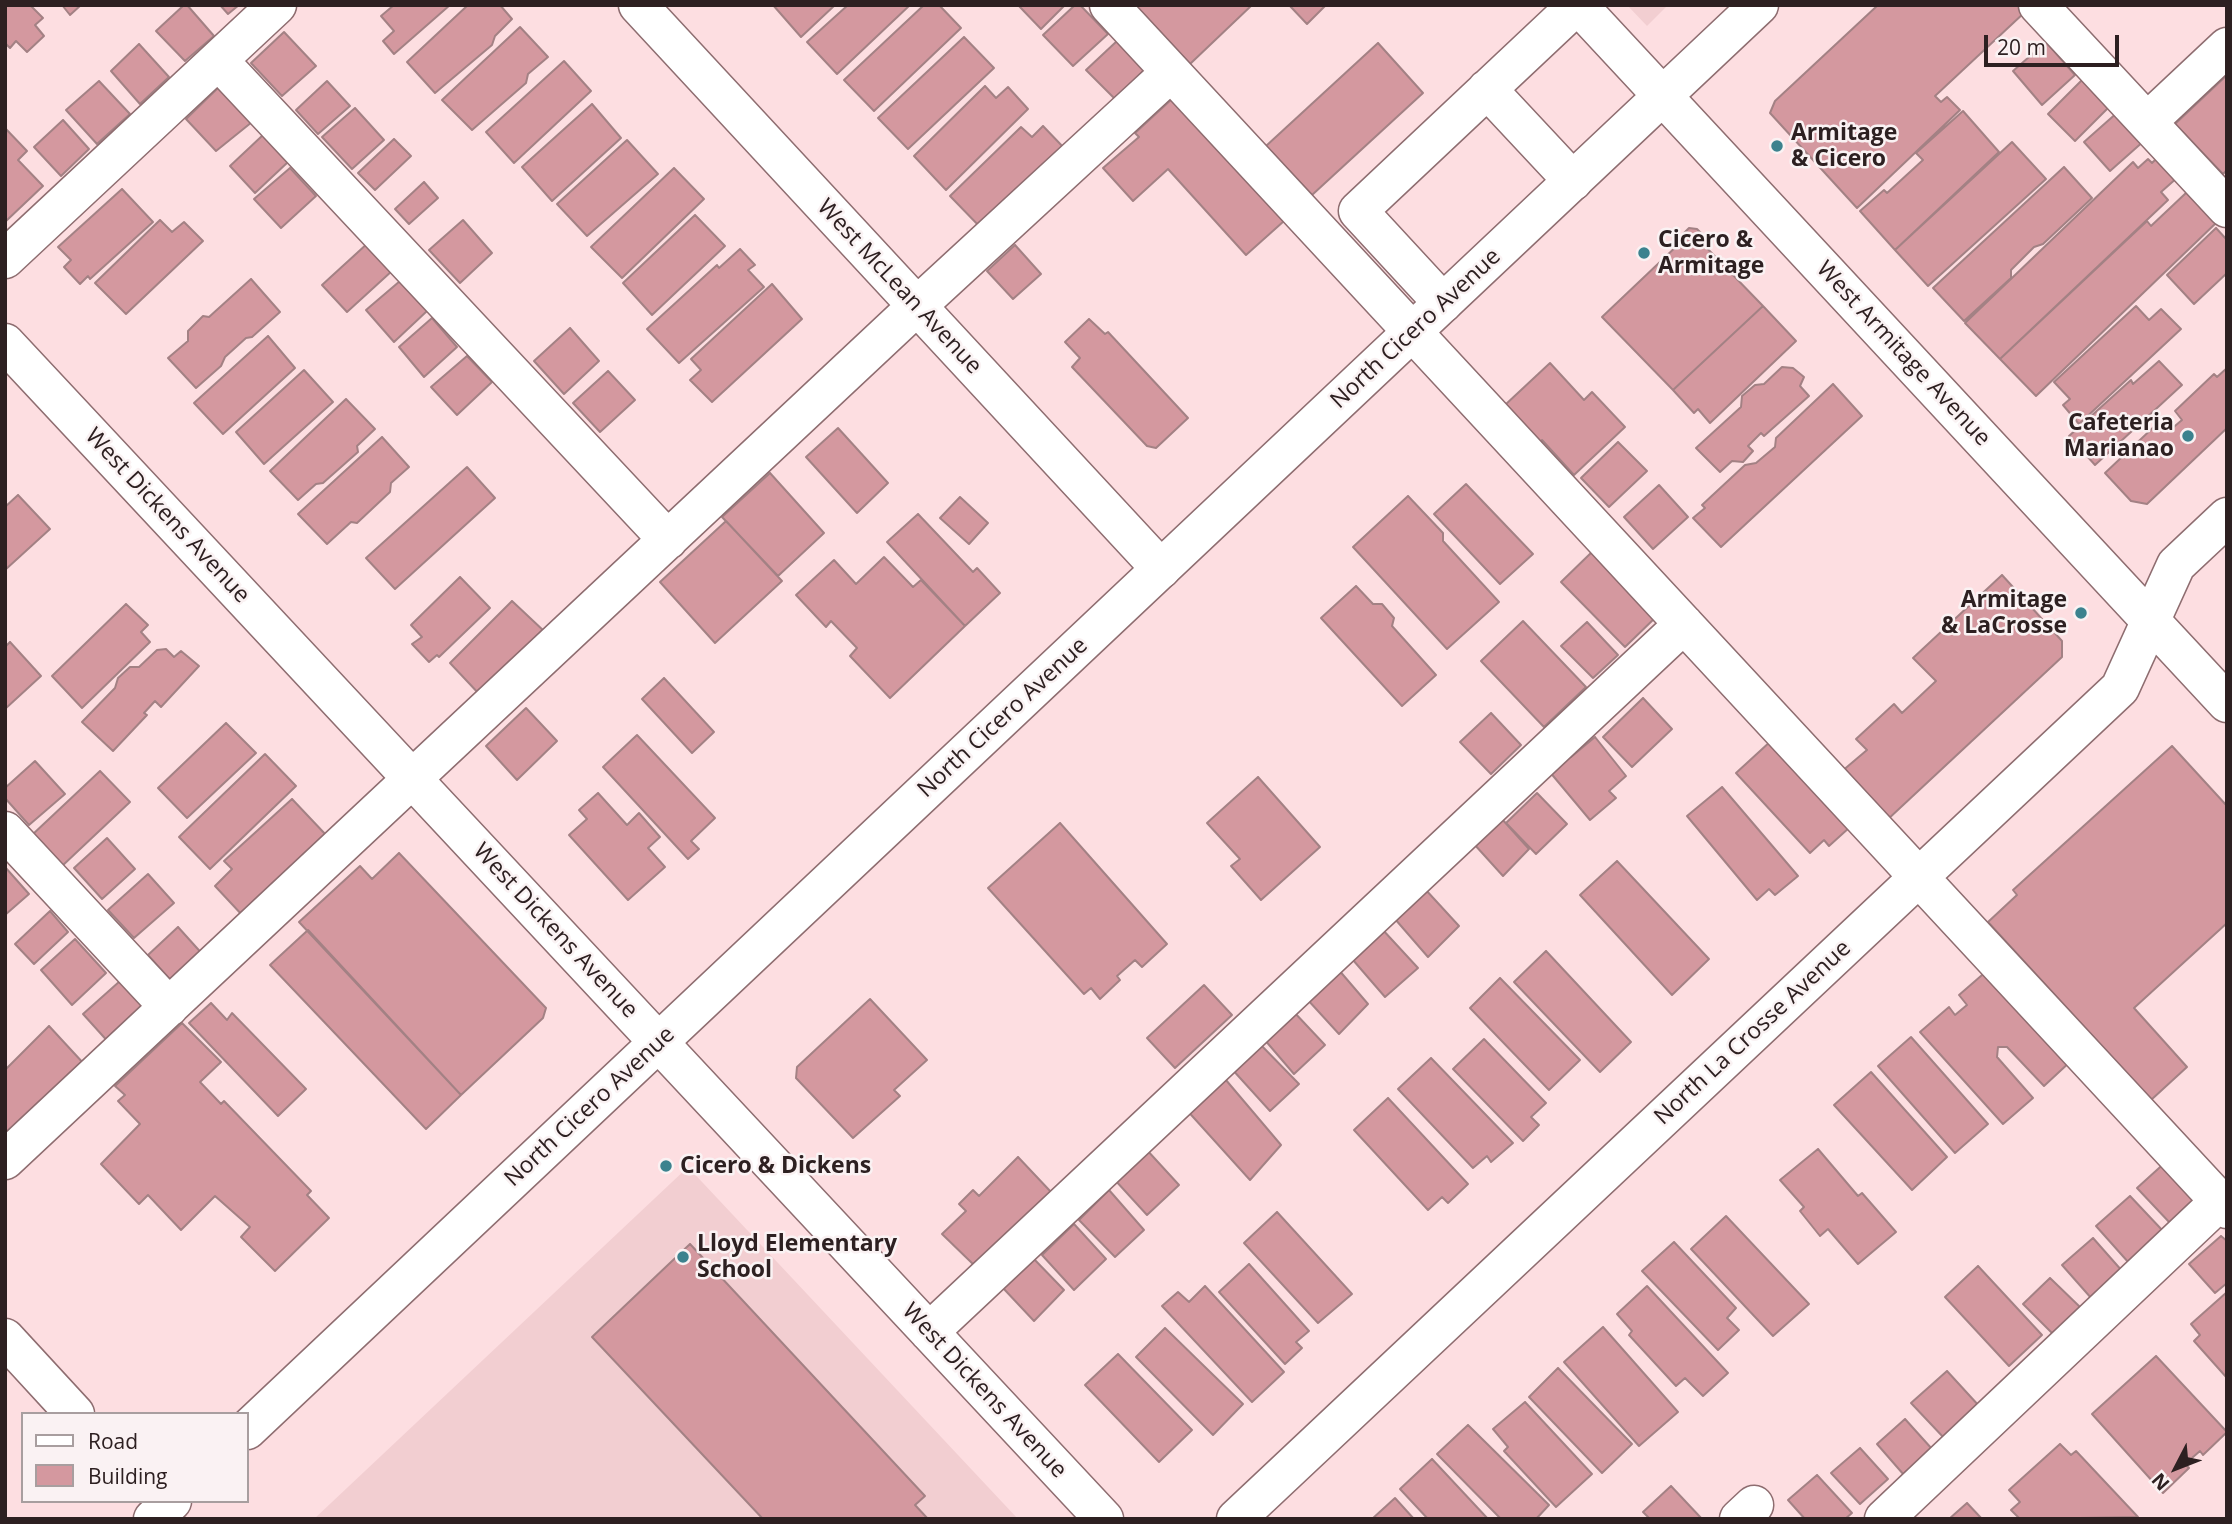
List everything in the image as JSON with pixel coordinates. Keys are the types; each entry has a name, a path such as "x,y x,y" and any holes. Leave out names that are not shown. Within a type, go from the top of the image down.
{"street":[{"path":"5,259 276,5"},
{"name":"West McLean Avenue","path":"638,5 1161,569"},
{"path":"1110,5 2223,1205 1884,1519"},
{"path":"1443,303 1357,211 1577,5"},
{"name":"West Armitage Avenue","path":"1577,5 2227,703"},
{"name":"North Cicero Avenue","path":"248,1429 1759,5"},
{"path":"2038,5 2227,208"},
{"path":"2147,122 2227,47"},
{"path":"218,60 668,540"},
{"path":"5,1160 917,306 1171,72"},
{"path":"1487,89 1573,181"},
{"name":"West Dickens Avenue","path":"5,343 1104,1519"},
{"name":"North La Crosse Avenue","path":"1236,1519 2120,688 2176,565 2227,517"},
{"path":"929,1332 1684,624"},
{"path":"5,831 169,1007"},
{"path":"5,1338 73,1412"}],"shaded area":[{"path":"1627,5 1668,5 1647,26"},
{"name":"Lloyd Elementary School","path":"688,1167 1018,1519 314,1519"}],"building":[{"path":"5,5 30,5 43,18 35,25 44,36 27,52 16,41 10,48 5,43"},
{"path":"62,5 81,5 70,15"},
{"path":"187,5 214,36 185,61 156,31"},
{"path":"220,5 239,5 228,14"},
{"path":"394,5 450,5 394,54 383,41 394,31 381,16"},
{"path":"468,5 500,5 512,19 495,36 492,45 435,93 407,62"},
{"path":"773,5 835,5 801,37"},
{"path":"848,5 910,5 837,74 807,42"},
{"path":"924,5 939,5 961,28 874,111 844,80"},
{"path":"1018,5 1065,5 1041,29"},
{"path":"1075,5 1080,5 1108,34 1073,66 1043,35"},
{"path":"1135,5 1252,5 1190,64"},
{"path":"1289,5 1326,5 1307,24"},
{"path":"1878,5 2019,5 2025,12 1935,96 1941,102 1947,97 1960,110 1857,208 1770,113 1775,101"},
{"path":"520,27 548,57 528,74 526,83 472,130 442,100"},
{"path":"284,32 316,66 282,96 251,63"},
{"path":"964,37 994,68 908,149 878,118"},
{"path":"1117,41 1144,70 1115,99 1086,70"},
{"path":"2046,42 2075,75 2042,105 2013,71"},
{"path":"1378,43 1423,93 1312,195 1266,146"},
{"path":"139,44 169,77 140,104 111,71"},
{"path":"564,61 591,91 514,163 486,132"},
{"path":"2227,75 2227,170 2223,174 2175,124"},
{"path":"2082,80 2108,108 2075,141 2048,114"},
{"path":"99,81 130,114 97,144 66,110"},
{"path":"327,81 350,106 318,134 296,110"},
{"path":"221,85 252,122 216,151 186,119"},
{"path":"985,86 996,98 1008,87 1028,109 946,190 914,156"},
{"path":"1173,98 1284,221 1246,255 1168,169 1133,201 1103,168 1139,137 1135,133"},
{"path":"592,104 621,138 552,201 522,167"},
{"path":"355,108 384,140 352,169 322,137"},
{"path":"1963,111 1999,152 1895,250 1860,211 1884,190 1887,193 1923,160 1916,153"},
{"path":"2119,111 2145,140 2110,171 2084,142"},
{"path":"63,120 89,149 61,176 34,147"},
{"path":"1043,126 1065,149 982,229 950,196 1021,127 1032,137"},
{"path":"5,128 27,151 18,160 43,186 5,222"},
{"path":"263,135 288,162 255,193 230,166"},
{"path":"394,139 411,156 375,190 358,173"},
{"path":"627,140 658,174 587,236 557,204"},
{"path":"2012,142 2046,179 1928,286 1895,250"},
{"path":"2158,157 2178,177 2161,192 2168,200 2000,359 1965,323 2133,162 2138,168 2148,159 2152,163"},
{"path":"2064,167 2092,198 2043,244 2034,247 2011,270 2011,278 1964,321 1933,288"},
{"path":"290,168 316,196 281,228 254,199"},
{"path":"674,168 704,199 622,278 591,247"},
{"path":"424,182 438,198 409,224 395,209"},
{"path":"122,189 153,222 90,279 88,276 80,284 64,267 71,260 58,247"},
{"path":"2187,192 2216,223 2036,396 2000,359 2147,221 2151,226"},
{"path":"695,215 725,246 652,315 623,283"},
{"path":"160,220 172,232 184,222 203,241 126,314 95,283"},
{"path":"463,220 492,253 460,283 429,250"},
{"path":"1689,228 1697,229 1703,235 1701,242 1763,306 1673,390 1602,317 1681,242 1682,235"},
{"path":"2216,228 2227,240 2227,273 2194,304 2167,275"},
{"path":"369,242 393,270 347,312 322,285"},
{"path":"1015,245 1041,274 1013,299 987,271"},
{"path":"740,249 755,265 748,270 764,287 679,363 647,329 717,265 719,268"},
{"path":"251,279 280,312 225,357 221,366 196,388 168,358 188,341 188,331 203,316 209,317"},
{"path":"400,281 427,311 394,342 366,310"},
{"path":"772,284 802,319 712,402 690,380 701,370 691,359"},
{"path":"1763,306 1796,341 1710,423 1698,409 1694,413 1673,390"},
{"path":"2136,306 2149,320 2161,309 2181,329 2079,424 2063,405 2070,399 2054,382"},
{"path":"432,318 457,347 424,377 399,347"},
{"path":"1089,319 1105,334 1108,332 1188,418 1156,448 1147,446 1072,367 1080,358 1065,342"},
{"path":"570,328 599,361 564,394 534,361"},
{"path":"268,336 295,368 223,434 194,403"},
{"path":"467,356 492,382 457,415 431,387"},
{"path":"2159,361 2182,385 2095,465 2069,436 2131,380 2133,384"},
{"path":"1550,363 1584,400 1592,392 1625,427 1574,475 1505,405"},
{"path":"1782,367 1793,368 1804,377 1800,386 1809,396 1764,436 1761,433 1748,446 1753,451 1743,462 1732,461 1720,472 1696,448 1741,407 1742,396 1755,385 1764,384"},
{"path":"2227,368 2227,428 2147,504 2131,501 2105,473 2159,422 2169,431 2182,420 2175,411 2214,374 2217,377"},
{"path":"304,370 333,402 264,464 236,432"},
{"path":"608,371 635,400 600,432 573,403"},
{"path":"1833,384 1862,416 1721,547 1693,518 1705,508 1702,505 1745,465 1756,463 1775,447 1776,438"},
{"path":"346,399 375,429 357,446 358,452 323,483 316,484 298,500 270,471"},
{"path":"838,428 888,483 857,513 806,457"},
{"path":"382,437 409,467 391,483 390,492 357,523 351,522 327,544 298,514"},
{"path":"1618,442 1647,471 1609,507 1581,478"},
{"path":"467,467 495,498 395,589 366,558"},
{"path":"770,473 824,533 778,576 722,517"},
{"path":"1466,484 1533,554 1500,584 1434,514"},
{"path":"1659,485 1688,517 1653,549 1624,517"},
{"path":"18,495 50,529 5,570 5,507"},
{"path":"1408,496 1443,533 1443,541 1499,602 1447,649 1353,547"},
{"path":"960,497 988,523 969,544 940,518"},
{"path":"918,514 973,572 977,568 1000,593 965,626 887,542"},
{"path":"726,521 782,581 715,643 660,582"},
{"path":"1594,550 1657,616 1625,647 1561,582"},
{"path":"884,557 913,587 921,580 965,626 890,698 850,656 857,648 831,621 826,627 796,595 834,560 856,584"},
{"path":"2002,575 2062,641 2062,657 1886,821 1841,772 1867,750 1856,739 1894,704 1902,713 1936,681 1913,658"},
{"path":"460,577 490,608 439,657 437,655 429,662 412,644 422,637 411,625"},
{"path":"1356,586 1373,604 1382,604 1394,618 1392,626 1436,675 1402,706 1321,618"},
{"path":"512,601 545,632 481,696 450,663"},
{"path":"126,604 148,625 141,632 150,642 82,708 52,676"},
{"path":"1523,621 1586,687 1544,727 1481,661"},
{"path":"1587,622 1618,655 1593,678 1561,646"},
{"path":"10,642 41,676 5,709 5,647"},
{"path":"166,649 174,657 181,651 199,666 161,707 155,701 144,713 147,715 113,751 82,722 115,688 118,678 130,667 139,667 157,650"},
{"path":"664,678 714,732 692,753 642,699"},
{"path":"1643,698 1672,729 1632,767 1603,737"},
{"path":"526,708 557,741 517,780 486,746"},
{"path":"1491,713 1521,745 1491,774 1460,742"},
{"path":"226,723 256,753 187,818 158,788"},
{"path":"637,735 715,818 691,841 699,849 688,859 603,767"},
{"path":"1595,737 1626,776 1609,791 1616,798 1590,820 1549,771"},
{"path":"1772,740 1850,827 1829,846 1824,840 1810,853 1736,773"},
{"path":"2172,746 2227,806 2227,923 2134,1008 2187,1067 2151,1100 1988,922 2017,895 2013,890"},
{"path":"265,754 296,786 210,869 179,837"},
{"path":"35,761 65,794 29,825 5,798 5,788"},
{"path":"100,771 130,802 61,867 32,835"},
{"path":"1258,777 1320,847 1261,900 1231,866 1240,859 1207,823"},
{"path":"1722,787 1798,876 1775,895 1769,889 1757,900 1687,816"},
{"path":"598,793 627,825 639,813 660,837 648,848 665,867 628,900 569,835 587,819 579,810"},
{"path":"1537,793 1567,824 1536,854 1506,823"},
{"path":"292,799 327,836 243,916 215,886 232,869 224,861"},
{"path":"1501,818 1529,849 1503,876 1474,844"},
{"path":"1060,823 1167,944 1142,967 1135,960 1117,976 1120,980 1100,999 1091,988 1084,994 988,888"},
{"path":"107,838 135,869 102,899 74,868"},
{"path":"399,853 546,1008 543,1018 461,1095 299,922 360,866 372,879"},
{"path":"1617,861 1709,959 1672,995 1580,895"},
{"path":"5,867 29,894 5,915"},
{"path":"148,874 174,903 134,938 108,910"},
{"path":"1425,889 1459,926 1428,957 1395,919"},
{"path":"50,911 68,932 34,964 15,944"},
{"path":"178,927 205,957 175,985 148,955"},
{"path":"1382,929 1418,968 1385,997 1353,960"},
{"path":"308,930 461,1095 426,1129 270,965"},
{"path":"75,939 106,973 72,1005 41,970"},
{"path":"1546,951 1631,1042 1600,1072 1514,982"},
{"path":"1338,969 1368,1004 1339,1034 1307,999"},
{"path":"1989,969 2072,1060 2044,1086 2007,1047 1998,1047 1997,1057 2033,1098 2003,1124 1920,1032 1949,1007 1955,1015 1967,1005 1959,995"},
{"path":"1500,978 1580,1060 1549,1090 1470,1008"},
{"path":"120,981 148,1011 111,1045 83,1014"},
{"path":"1204,985 1232,1015 1175,1068 1147,1038"},
{"path":"870,999 927,1060 894,1090 900,1096 853,1138 796,1078 797,1067"},
{"path":"211,1003 227,1020 232,1013 306,1089 278,1116 189,1023"},
{"path":"1293,1011 1325,1045 1294,1074 1264,1039"},
{"path":"182,1023 221,1062 200,1082 221,1104 224,1101 311,1191 307,1195 329,1218 275,1271 241,1237 250,1227 215,1196 181,1230 148,1195 139,1204 101,1164 140,1124 118,1101 125,1095 115,1086"},
{"path":"49,1026 85,1065 5,1136 5,1070"},
{"path":"1911,1037 1988,1124 1955,1153 1878,1066"},
{"path":"1484,1039 1546,1103 1531,1117 1539,1125 1523,1141 1453,1069"},
{"path":"1257,1041 1299,1084 1270,1111 1231,1068"},
{"path":"1431,1058 1513,1143 1491,1162 1487,1156 1473,1168 1398,1089"},
{"path":"1871,1072 1947,1157 1912,1190 1834,1105"},
{"path":"1220,1073 1281,1145 1250,1180 1184,1107"},
{"path":"1388,1098 1468,1184 1448,1203 1442,1197 1428,1210 1354,1130"},
{"path":"1146,1149 1179,1185 1147,1215 1115,1180"},
{"path":"1818,1149 1858,1196 1862,1193 1896,1232 1858,1264 1828,1229 1820,1236 1800,1211 1804,1207 1780,1180"},
{"path":"1018,1157 1051,1192 975,1266 942,1234 966,1211 959,1204 973,1190 979,1196"},
{"path":"2169,1159 2202,1195 2170,1223 2137,1188"},
{"path":"1109,1190 1144,1230 1115,1257 1079,1220"},
{"path":"2130,1196 2163,1231 2129,1263 2096,1226"},
{"path":"1277,1212 1352,1294 1318,1323 1244,1243"},
{"path":"1726,1216 1809,1304 1773,1336 1691,1249"},
{"path":"1074,1224 1106,1259 1074,1290 1042,1255"},
{"path":"2221,1236 2227,1241 2227,1283 2215,1293 2189,1264"},
{"path":"2093,1238 2123,1272 2092,1299 2062,1265"},
{"path":"1674,1242 1736,1308 1727,1318 1739,1330 1718,1350 1642,1271"},
{"path":"690,1244 925,1496 915,1505 928,1519 763,1519 592,1337"},
{"path":"1033,1258 1064,1290 1034,1321 1003,1288"},
{"path":"1249,1264 1309,1331 1296,1342 1302,1348 1285,1364 1219,1292"},
{"path":"1978,1266 2042,1335 2009,1366 1945,1297"},
{"path":"2050,1278 2080,1307 2054,1335 2023,1304"},
{"path":"1205,1286 1284,1372 1252,1402 1162,1306 1178,1292 1189,1302"},
{"path":"1647,1286 1728,1373 1703,1396 1685,1378 1676,1386 1629,1335 1632,1331 1617,1314"},
{"path":"2227,1292 2227,1378 2194,1341 2200,1335 2191,1324"},
{"path":"1603,1327 1678,1412 1639,1446 1564,1362"},
{"path":"1165,1328 1243,1404 1213,1435 1136,1357"},
{"path":"1118,1354 1192,1430 1159,1462 1085,1385"},
{"path":"2156,1356 2227,1432 2203,1455 2200,1451 2185,1464 2189,1468 2163,1493 2092,1414"},
{"path":"1558,1368 1632,1444 1602,1473 1529,1397"},
{"path":"1947,1371 1980,1407 1945,1439 1911,1403"},
{"path":"1525,1402 1592,1474 1556,1507 1504,1451 1508,1447 1493,1429"},
{"path":"1905,1419 1932,1449 1904,1475 1877,1444"},
{"path":"1468,1425 1549,1505 1536,1519 1501,1519 1437,1454"},
{"path":"2060,1444 2071,1455 2076,1451 2138,1517 2020,1519 2011,1510 2020,1502 2009,1490"},
{"path":"1860,1448 1888,1479 1860,1504 1831,1473"},
{"path":"1432,1459 1488,1519 1428,1519 1400,1489"},
{"path":"1817,1475 1852,1513 1845,1519 1805,1519 1788,1500"},
{"path":"1671,1486 1702,1519 1650,1519 1643,1512"},
{"path":"1395,1498 1414,1519 1372,1519"},
{"path":"1967,1503 1982,1519 1949,1519"}],"place":[{"name":"Armitage & Cicero","path":"1777,146"},
{"name":"Cicero & Armitage","path":"1644,253"},
{"name":"Cafeteria Marianao","path":"2188,436"},
{"name":"Armitage & LaCrosse","path":"2081,613"},
{"name":"Cicero & Dickens","path":"666,1166"},
{"name":"Lloyd Elementary School","path":"683,1257"}]}
